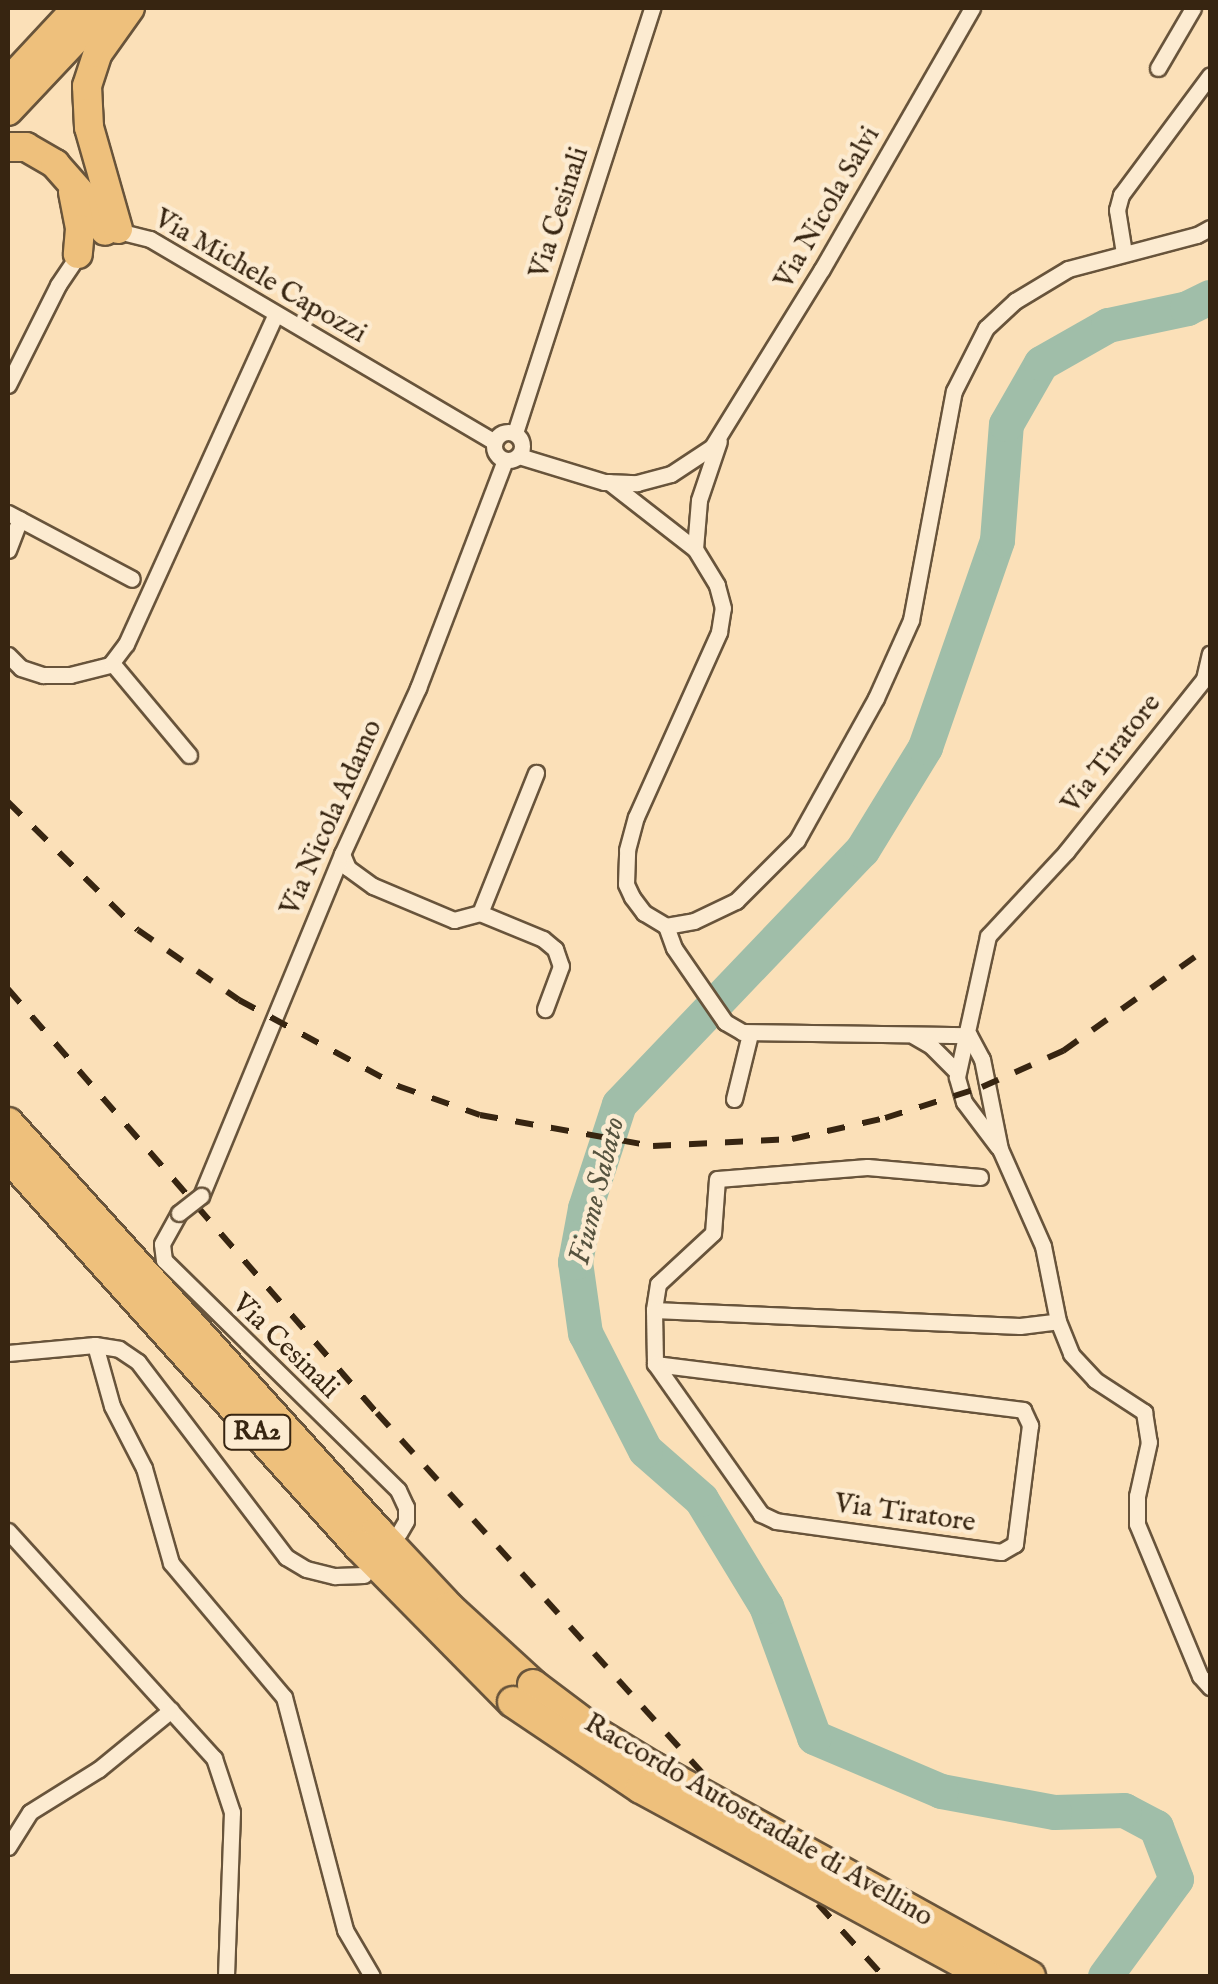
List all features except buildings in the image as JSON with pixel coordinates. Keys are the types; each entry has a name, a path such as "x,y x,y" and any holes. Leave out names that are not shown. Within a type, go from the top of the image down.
{"highway":[{"path":"8,82 77,8"},
{"path":"8,111 105,8"},
{"path":"112,230 88,126 88,86 98,53 130,8"},
{"path":"8,148 38,152 68,177 112,230"},
{"path":"68,177 78,206 78,254"},
{"name":"Raccordo Autostradale di Avellino","path":"8,1123 523,1693 1030,1976"},
{"name":"Raccordo Autostradale di Avellino","path":"8,1156 359,1546 523,1693 641,1788 988,1976"}],"street":[{"name":"Via Cesinali","path":"515,434 652,8"},
{"name":"Via Nicola Salvi","path":"722,435 972,8"},
{"path":"1158,68 1193,8"},
{"path":"1124,252 1117,210 1120,194 1210,74"},
{"path":"666,926 694,921 736,901 797,840 876,698 911,620 954,391 986,328 1039,285 1068,269 1197,235 1210,228"},
{"path":"8,385 78,254 112,230"},
{"name":"Via Michele Capozzi","path":"112,230 150,239 494,442"},
{"path":"8,655 21,668 43,675 91,671 112,663 126,644 276,314"},
{"path":"512,458 522,444 515,434 502,433 494,442 494,451 512,458 609,482 637,483 688,465 722,435"},
{"path":"695,549 699,500 722,435"},
{"name":"Via Nicola Adamo","path":"201,1196 512,458"},
{"path":"688,465 704,489"},
{"path":"609,482 695,549 717,585 723,608 719,632 636,817 627,850 626,884 632,897 644,913 666,926 683,962 726,1022 750,1034 969,1035"},
{"path":"8,550 14,516 132,579"},
{"name":"Via Tiratore","path":"1000,1148 964,1102 957,1072 958,1057 969,1035 982,952 997,922 1066,852 1204,679 1210,654"},
{"path":"112,663 189,755"},
{"path":"480,913 536,773"},
{"path":"342,854 348,868 374,886 454,920 480,913 526,929 555,948 561,966 546,1009"},
{"path":"734,1099 750,1034"},
{"path":"910,1034 931,1046 957,1072"},
{"name":"Via Tiratore","path":"969,1035 982,1059 1000,1148 1043,1246 1058,1322 1079,1366 1144,1412 1149,1442 1137,1496 1137,1524 1200,1676 1210,1687"},
{"path":"654,1364 658,1284 713,1234 717,1178 866,1167 980,1177"},
{"name":"Via Cesinali","path":"201,1196 179,1213 162,1244 164,1260 398,1490 406,1507 406,1521 399,1533"},
{"path":"654,1310 1020,1326 1058,1322"},
{"path":"95,1345 112,1406 144,1468 172,1563 284,1697 346,1930 372,1976"},
{"path":"8,1353 95,1345 119,1349 138,1362 286,1557 306,1569 335,1576 364,1575"},
{"name":"Via Tiratore","path":"654,1364 1024,1410 1030,1424 1015,1544 1001,1552 776,1521 762,1514 654,1364"},
{"path":"8,1531 214,1758 232,1812 226,1976"},
{"path":"8,1848 30,1812 99,1768 170,1710"}],"waterway":[{"name":"Fiume Sabato","path":"1105,1976 1176,1879 1156,1827 1124,1810 1054,1812 941,1791 814,1737 766,1606 701,1499 645,1450 585,1333 575,1262 585,1208 619,1104 862,850 925,747 997,540 1006,424 1041,363 1108,325 1187,308 1210,297"}],"railway":[{"path":"8,802 138,930 239,1000 398,1086 480,1115 653,1146 792,1139 885,1118 982,1087 1063,1051 1210,946"},
{"path":"8,989 377,1413 705,1776"},
{"path":"818,1904 883,1976"}]}
